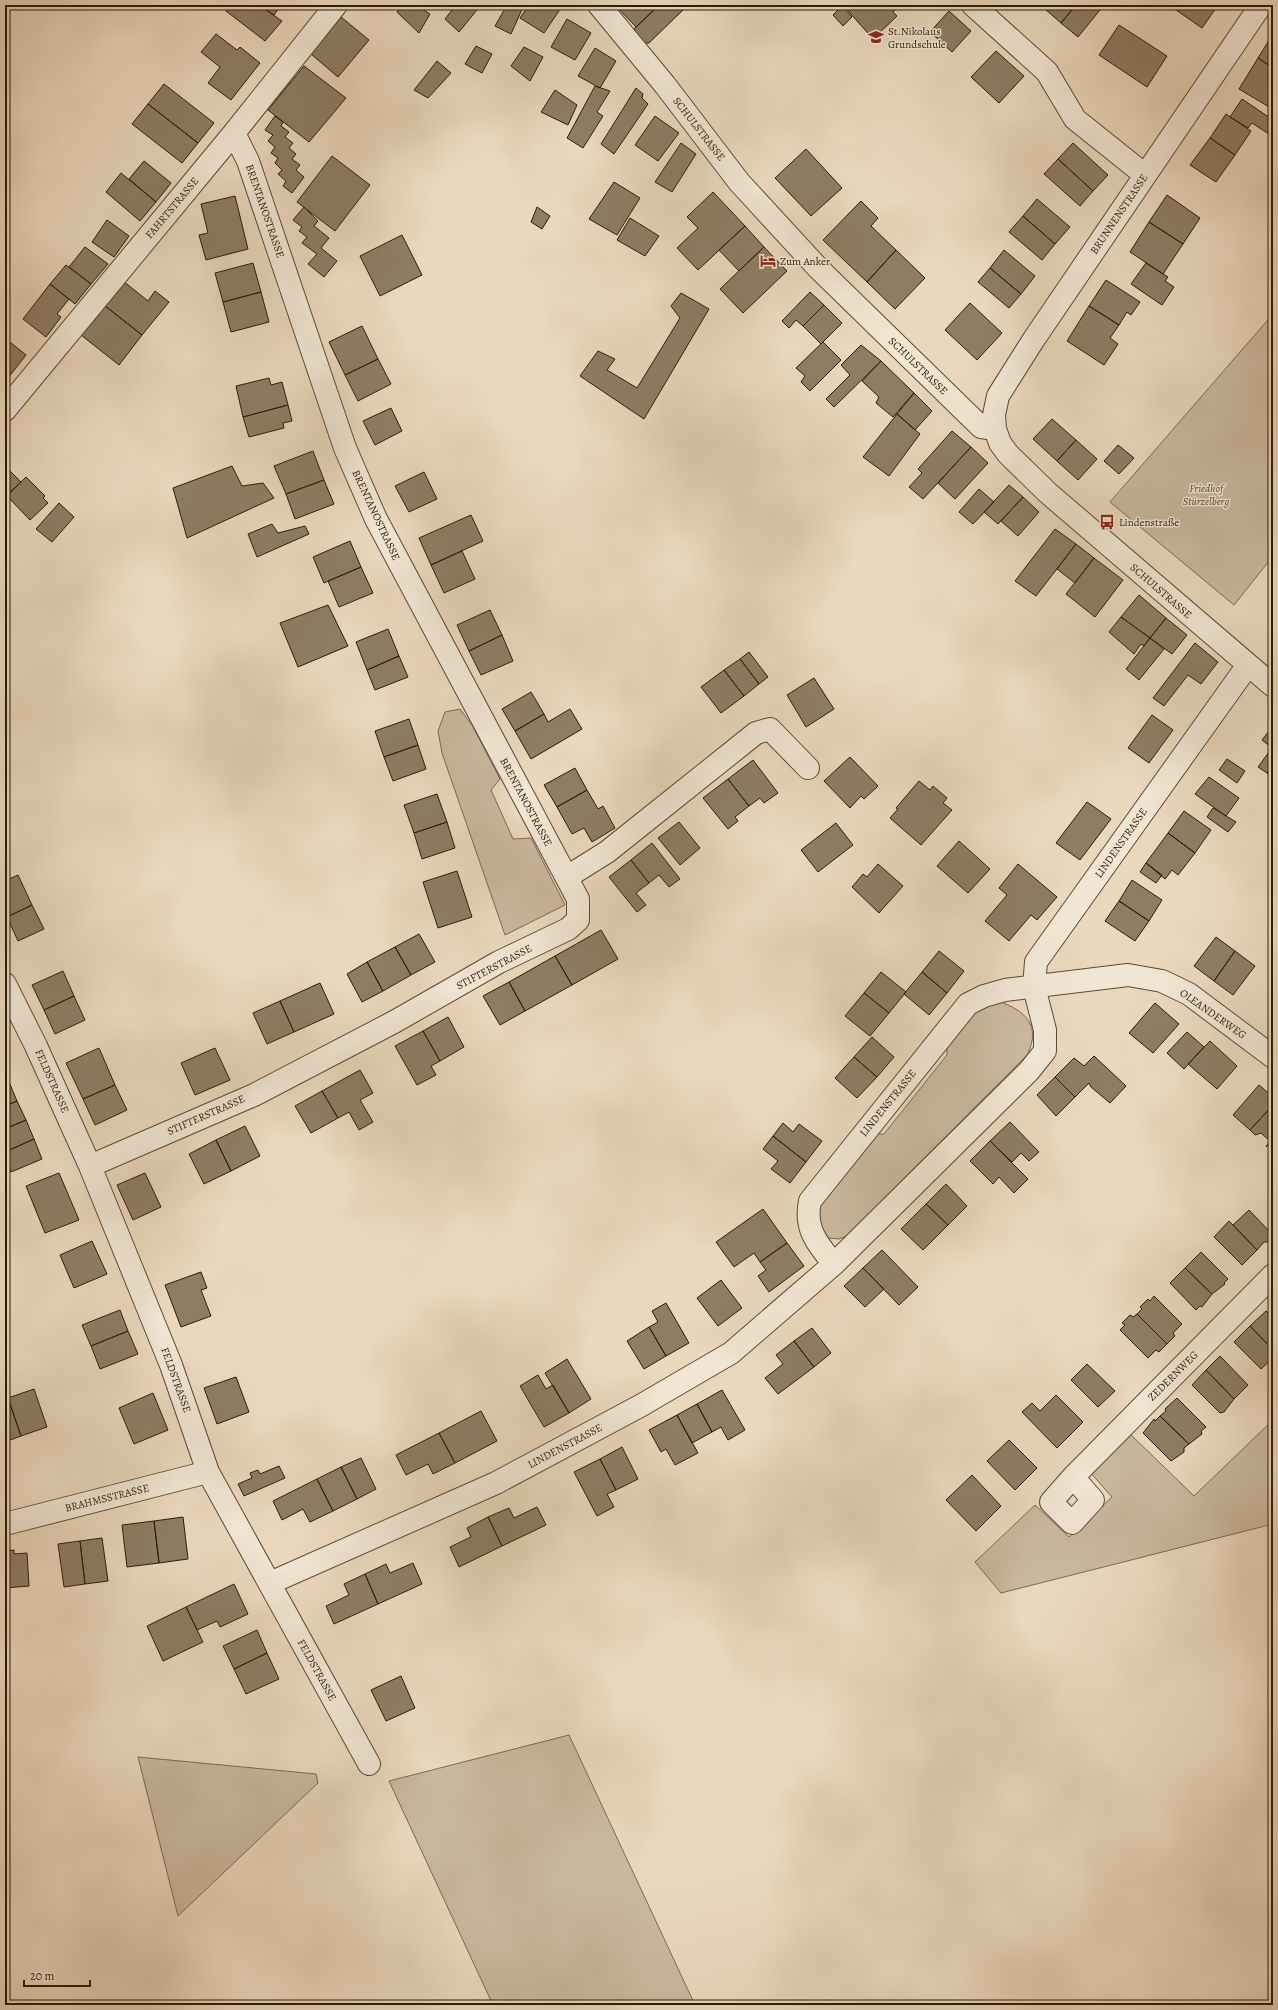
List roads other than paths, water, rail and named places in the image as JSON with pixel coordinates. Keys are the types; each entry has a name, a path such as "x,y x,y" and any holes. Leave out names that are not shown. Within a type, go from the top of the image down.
{"street":[{"name":"FAHRTSTRASSE","path":"5,410 234,132 336,5"},
{"name":"SCHULSTRASSE","path":"599,5 665,85 739,182 819,269 981,427 995,429 1000,443 1008,454 1048,493 1273,686"},
{"path":"973,5 1047,72 1075,119 1146,175"},
{"name":"BRUNNENSTRASSE","path":"995,429 994,416 998,396 1034,339 1260,5"},
{"name":"BRENTANOSTRASSE","path":"234,132 248,161 345,448 376,519 567,877"},
{"name":"LINDENSTRASSE","path":"270,1583 496,1484 640,1406 731,1353 834,1264 1029,1071 1045,1051 1045,1030 1034,987 1036,962 1248,664"},
{"path":"567,877 607,852 756,733 770,729 808,768"},
{"name":"STIFTERSTRASSE","path":"90,1166 254,1095 394,1022 499,962 568,928 578,920 578,899 567,877"},
{"name":"OLEANDERWEG","path":"1034,987 1128,975 1162,981 1189,994 1272,1054"},
{"name":"FELDSTRASSE","path":"5,984 36,1046 90,1166 171,1365 208,1472 369,1764"},
{"name":"LINDENSTRASSE","path":"834,1264 819,1247 808,1223 807,1214 810,1201 968,1004 984,996 1005,990 1034,987"},
{"name":"ZEDERNWEG","path":"1073,1477 1273,1275"},
{"name":"BRAHMSSTRASSE","path":"5,1524 208,1472"}],"place":[{"name":"St.Nikolaus Grundschule","path":"876,37"},
{"name":"Zum Anker","path":"768,261"},
{"name":"Lindenstraße","path":"1107,522"}],"park label":[{"name":"Friedhof Stürzelberg","path":"1206,494"}]}
